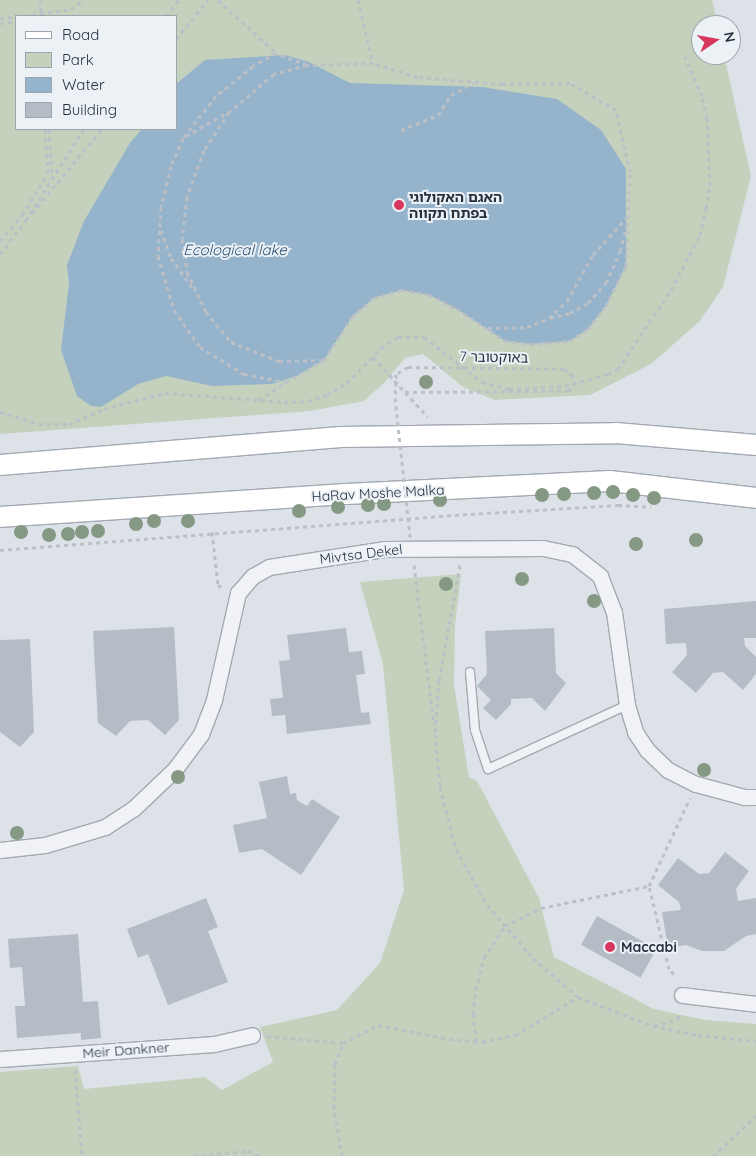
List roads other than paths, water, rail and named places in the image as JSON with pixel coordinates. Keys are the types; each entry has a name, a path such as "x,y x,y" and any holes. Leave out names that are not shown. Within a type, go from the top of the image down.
{"street":[{"path":"0,465 341,436 616,432 756,445"},
{"name":"HaRav Moshe Malka","path":"0,517 346,494 610,481 756,498"},
{"name":"Mivtsa Dekel","path":"0,850 45,845 105,827 133,809 175,769 201,734 214,700 237,598 252,576 269,567 411,543 463,548 544,548 572,554 600,576 614,612 626,705 635,732 647,750 668,770 696,784 744,797 756,797"},
{"path":"682,995 756,1004"},
{"name":"Meir Dankner","path":"0,1060 214,1044 252,1035"}],"lane":[{"path":"470,672 475,730 488,769 626,705"}],"water":[{"name":"Ecological lake","path":"285,55 309,62 350,83 482,87 557,99 601,130 626,169 626,266 606,306 588,329 570,341 531,344 505,341 457,309 429,295 402,290 374,298 352,317 324,360 297,376 272,384 212,386 166,376 138,384 101,407 91,406 77,396 61,350 69,283 67,265 84,221 130,143 141,130 178,130 178,82 205,60"}],"place":[{"name":"האגם האקולוגי בפתח תקווה","path":"399,205"},
{"name":"Maccabi","path":"610,947"}]}
